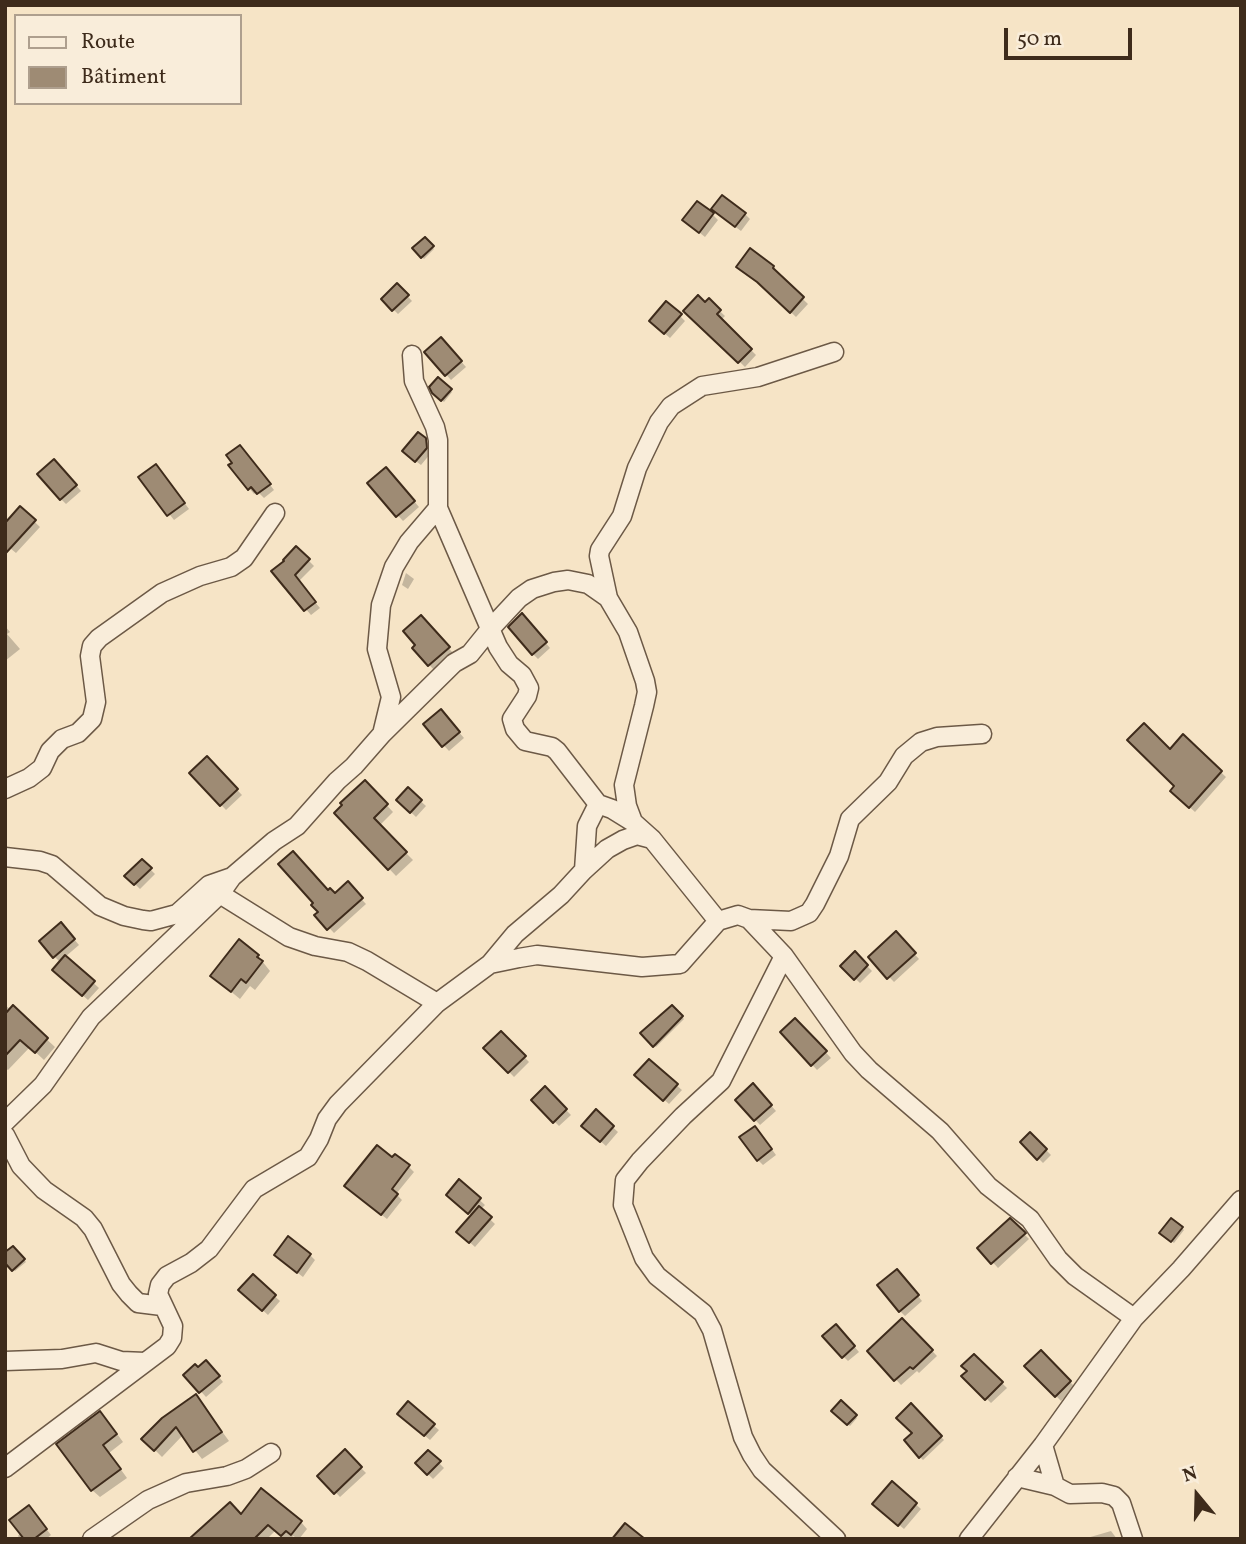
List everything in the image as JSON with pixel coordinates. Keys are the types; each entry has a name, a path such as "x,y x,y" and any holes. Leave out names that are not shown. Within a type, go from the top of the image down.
{"street":[{"path":"633,822 624,785 644,706 645,681 628,632 608,598 600,550 622,516 635,475 664,413 671,406 702,386 758,377 834,352"},
{"path":"412,355 414,381 435,427 438,440 438,508 498,647 509,664 522,675 528,688 527,696 512,719 515,729 525,741 552,747 557,751 598,804 633,822 652,839 718,921"},
{"path":"383,734 391,697 377,649 381,605 394,567 409,542 438,508"},
{"path":"5,789 29,778 42,768 50,751 62,739 78,733 92,719 96,702 90,656 92,646 99,638 162,593 238,563 275,513"},
{"path":"5,1122 43,1085 91,1017 220,894 232,877 274,841 297,826 454,663 470,654 519,598 532,589 554,582 579,581 608,598"},
{"path":"470,654 509,664"},
{"path":"490,964 537,955 642,967 668,966 680,964 718,921 738,915 749,919 791,921 809,913 839,856 850,819 888,782 904,756 921,743 937,737 982,734"},
{"path":"584,870 587,826 598,804"},
{"path":"5,1468 167,1346 173,1338 173,1326 158,1294 160,1285 167,1276 209,1249 254,1189 308,1157 327,1119 338,1104 437,1003 490,964 516,934 561,895 607,849 637,835 652,839"},
{"path":"5,858 40,861 52,865 100,906 143,920 177,914 209,885 232,877"},
{"path":"220,894 289,937 315,946 348,952 368,961 437,1003"},
{"path":"749,919 783,956 853,1053 869,1070 940,1132 988,1186 1030,1219 1058,1259 1075,1276 1135,1318"},
{"path":"783,956 722,1082 683,1116 640,1161 625,1181 624,1205 644,1258 657,1276 702,1313 712,1330 743,1437 752,1455 762,1470 836,1539"},
{"path":"5,1135 21,1166 44,1190 84,1217 129,1294 138,1303 162,1306"},
{"path":"969,1539 1135,1318 1241,1200"},
{"path":"5,1362 62,1359 96,1353 121,1361 145,1362"},
{"path":"1042,1445 1055,1486"},
{"path":"92,1539 148,1500 186,1483 228,1476 271,1453"},
{"path":"1017,1477 1055,1486 1070,1494 1102,1493 1114,1496 1121,1503 1133,1539"}],"building":[{"path":"722,195 746,213 735,227 711,209"},
{"path":"697,201 714,213 699,233 682,220"},
{"path":"425,237 434,246 421,258 412,248"},
{"path":"750,248 774,266 773,268 804,297 790,313 757,282 736,267"},
{"path":"397,283 409,295 392,311 381,299"},
{"path":"698,295 705,302 709,298 721,310 717,314 752,349 738,363 683,311"},
{"path":"666,301 682,314 664,334 649,321"},
{"path":"441,337 462,361 445,376 424,352"},
{"path":"438,377 452,389 441,401 429,387"},
{"path":"418,432 426,438 427,448 415,462 402,451"},
{"path":"240,445 271,484 257,494 251,487 248,490 228,465 232,463 226,455"},
{"path":"54,459 77,485 60,500 37,474"},
{"path":"156,464 185,503 167,516 138,477"},
{"path":"386,467 415,501 396,517 367,483"},
{"path":"20,506 36,520 5,554 5,523"},
{"path":"296,546 310,559 295,575 316,602 304,611 271,571 284,561"},
{"path":"522,613 547,642 532,655 508,627"},
{"path":"421,615 450,647 428,666 412,648 415,645 403,631"},
{"path":"441,709 460,732 442,747 423,724"},
{"path":"1144,723 1170,749 1183,734 1222,771 1189,808 1170,791 1174,786 1127,740"},
{"path":"207,756 238,789 220,806 189,773"},
{"path":"365,780 388,804 374,818 407,852 388,870 334,813 342,805 340,803"},
{"path":"408,787 422,800 410,813 396,800"},
{"path":"293,851 328,890 330,888 335,893 348,881 363,898 327,930 314,915 318,912 311,905 313,903 278,864"},
{"path":"142,859 152,868 134,885 124,876"},
{"path":"61,922 75,939 53,958 39,941"},
{"path":"896,931 916,953 887,979 868,957"},
{"path":"239,939 263,961 246,983 241,979 231,992 210,976"},
{"path":"855,951 868,965 854,980 840,966"},
{"path":"65,955 95,981 82,996 52,970"},
{"path":"13,1005 48,1038 35,1053 20,1040 5,1056 5,1014"},
{"path":"672,1005 683,1016 653,1047 640,1033"},
{"path":"795,1018 827,1051 811,1066 780,1032"},
{"path":"501,1031 526,1056 508,1073 483,1048"},
{"path":"649,1059 678,1084 663,1101 634,1075"},
{"path":"753,1083 772,1105 754,1121 735,1100"},
{"path":"545,1086 567,1109 553,1123 531,1100"},
{"path":"596,1109 614,1126 600,1142 581,1126"},
{"path":"755,1126 772,1149 757,1161 739,1137"},
{"path":"1030,1132 1047,1149 1037,1160 1020,1142"},
{"path":"377,1145 392,1157 395,1154 410,1165 392,1189 398,1194 381,1215 344,1186"},
{"path":"459,1179 481,1198 468,1214 446,1195"},
{"path":"479,1206 492,1217 469,1243 456,1232"},
{"path":"1010,1218 1026,1233 991,1264 977,1248"},
{"path":"1171,1218 1183,1227 1171,1242 1159,1233"},
{"path":"288,1236 311,1254 297,1273 274,1255"},
{"path":"13,1246 25,1259 12,1271 5,1263 5,1252"},
{"path":"897,1269 919,1295 899,1312 877,1285"},
{"path":"253,1274 276,1295 262,1311 238,1290"},
{"path":"902,1318 933,1350 913,1369 910,1367 894,1381 867,1351"},
{"path":"836,1324 855,1346 842,1358 822,1336"},
{"path":"1041,1350 1071,1381 1055,1397 1024,1366"},
{"path":"974,1354 1003,1382 985,1400 961,1376 967,1371 961,1366"},
{"path":"206,1360 220,1376 199,1393 183,1375 195,1364 198,1367"},
{"path":"196,1394 222,1432 193,1452 176,1427 154,1451 141,1439 162,1418"},
{"path":"841,1400 857,1415 847,1425 831,1411"},
{"path":"408,1401 435,1424 424,1436 397,1414"},
{"path":"911,1403 942,1436 919,1458 904,1440 912,1433 896,1418"},
{"path":"100,1411 117,1434 103,1445 121,1469 91,1491 56,1444"},
{"path":"345,1449 362,1467 334,1494 317,1476"},
{"path":"428,1450 441,1461 427,1475 415,1463"},
{"path":"892,1481 917,1503 898,1526 872,1504"},
{"path":"261,1488 302,1521 291,1535 286,1531 281,1536 268,1525 254,1539 189,1539 230,1502 241,1514"},
{"path":"29,1505 47,1529 34,1539 24,1539 9,1520"},
{"path":"625,1523 645,1539 612,1539"}]}
